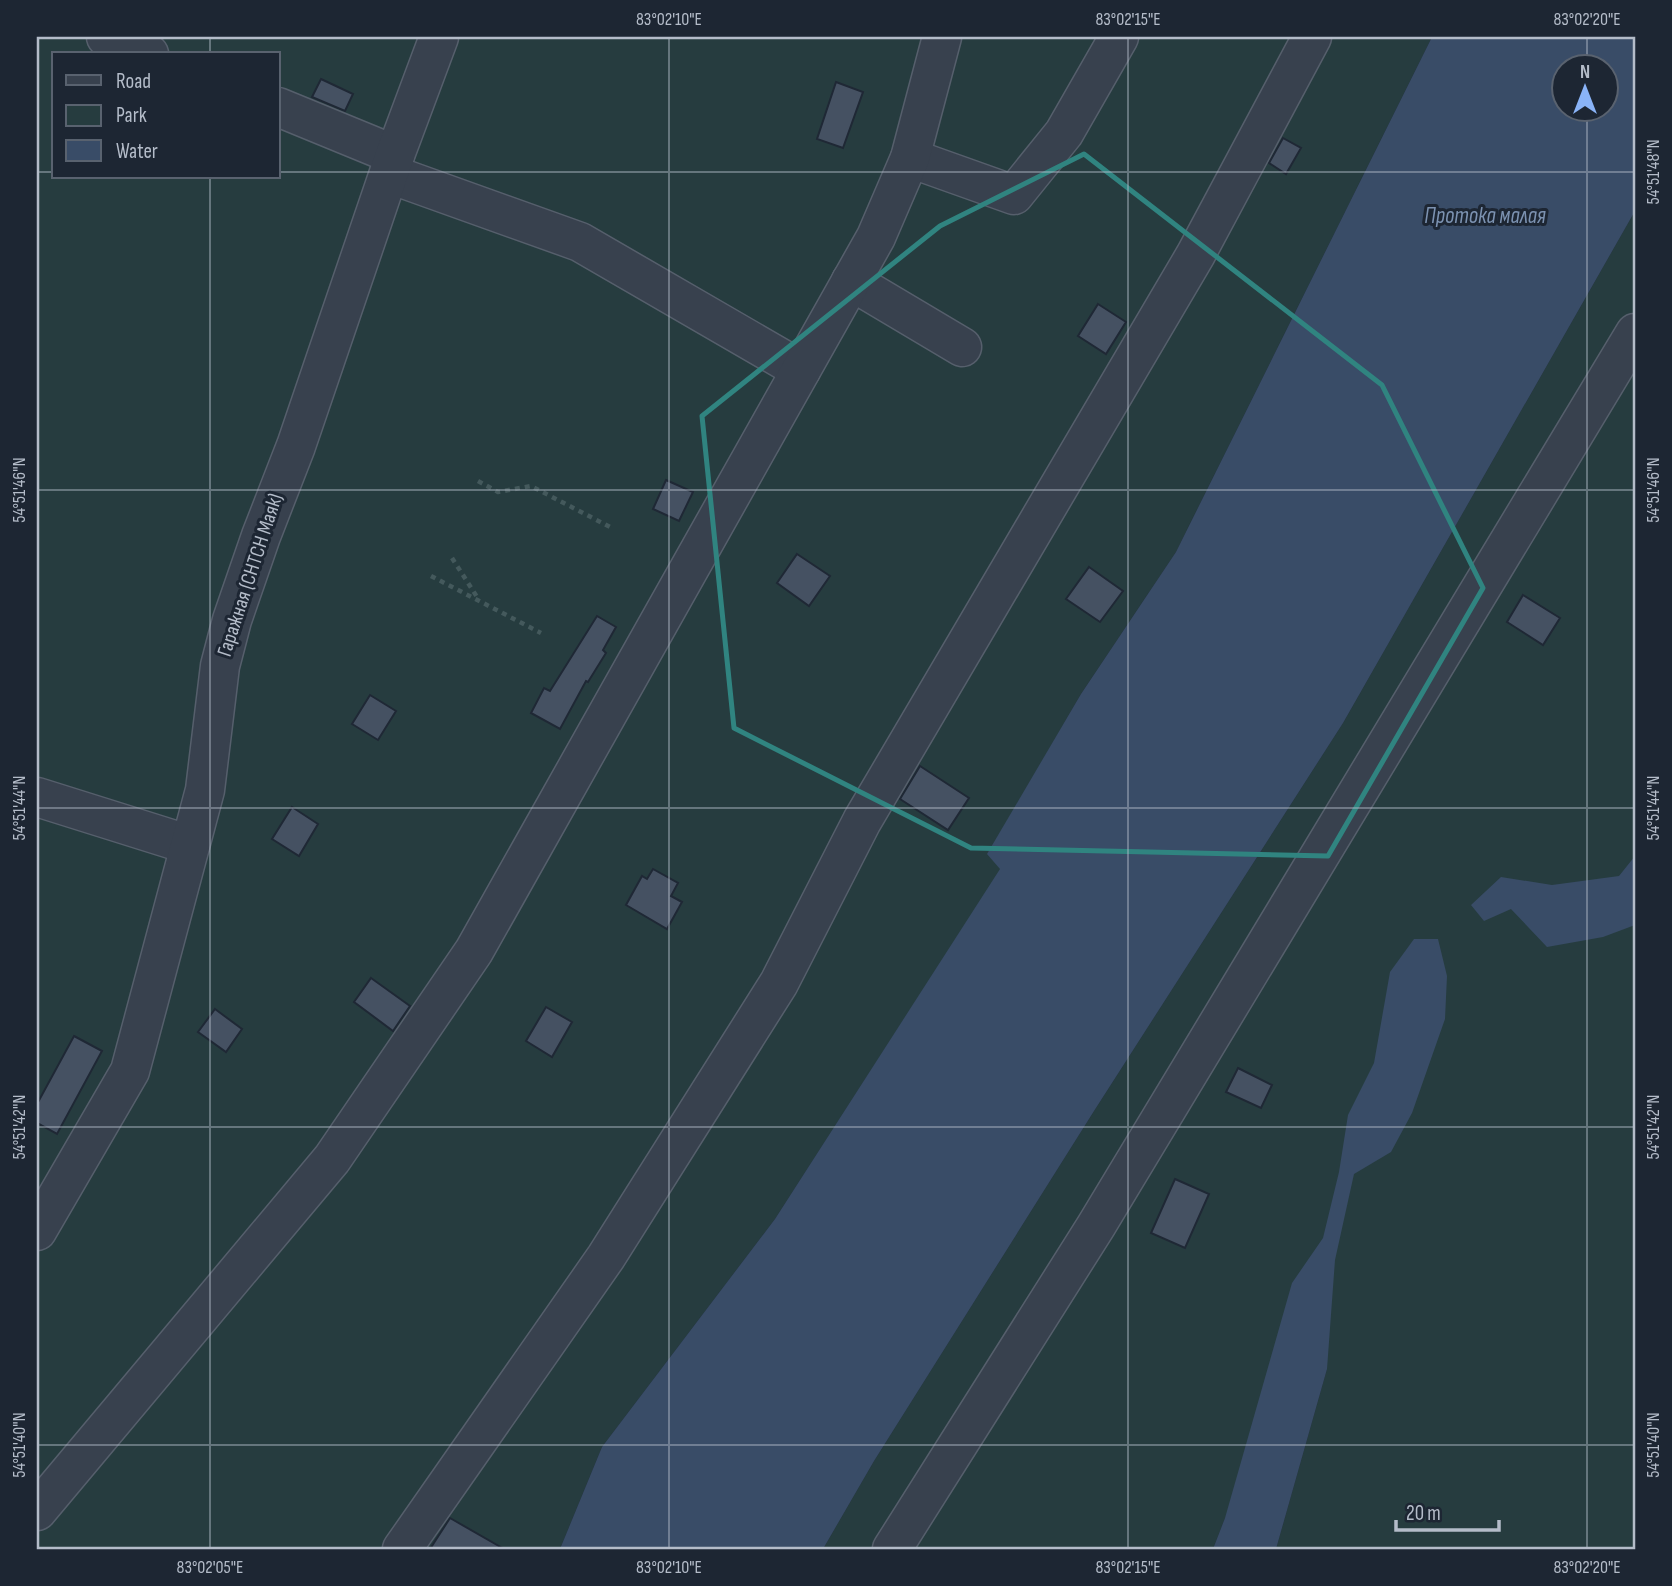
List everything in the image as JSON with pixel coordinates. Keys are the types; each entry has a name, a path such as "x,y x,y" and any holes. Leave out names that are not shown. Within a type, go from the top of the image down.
{"street":[{"path":"106,37 144,52"},
{"name":"Гаражная (СНТСН Маяк)","path":"37,1231 130,1071 205,790 220,666 232,620 439,37"},
{"path":"37,1511 332,1159 474,951 876,237 910,158 942,37"},
{"path":"910,158 1014,195 1064,134 1119,37"},
{"path":"402,1549 606,1257 779,983 862,821 1196,254 1312,37"},
{"path":"280,108 392,164 580,242 801,370"},
{"path":"851,281 962,347"},
{"path":"892,1549 1096,1226 1635,332"},
{"path":"37,797 190,845"}],"path":[{"path":"478,481 498,492 531,486 612,528"},
{"path":"452,558 480,601"},
{"path":"431,576 541,633"}],"highlighted area":[{"path":"1084,154 1382,385 1483,588 1328,856 971,848 734,728 702,416 940,226"}],"green space":[{"path":"37,37 1432,37 1176,552 1081,694 988,854 1001,869 775,1219 602,1447 560,1549 37,1549"},
{"path":"1635,211 1635,1549 1276,1549 1327,1369 1225,1518 1213,1549 823,1549 874,1461 1094,1111 1343,723"}],"water":[{"name":"Протока малая","path":"1432,37 1635,37 1635,211 1343,723 1094,1111 874,1461 823,1549 560,1549 602,1447 775,1219 1000,869 987,854 1081,694 1176,552"},
{"path":"1635,856 1635,925 1603,937 1547,947 1511,909 1484,921 1471,905 1501,877 1552,885 1619,876"},
{"path":"1414,939 1438,939 1447,976 1445,1019 1412,1113 1391,1152 1354,1174 1335,1260 1327,1369 1276,1549 1213,1549 1225,1518 1292,1283 1323,1238 1339,1172 1348,1115 1374,1063 1390,972"}],"building":[{"path":"321,79 353,94 345,111 312,97"},
{"path":"836,82 863,92 843,148 817,139"},
{"path":"1283,138 1301,148 1286,174 1269,163"},
{"path":"1098,304 1126,322 1106,354 1078,336"},
{"path":"666,480 693,492 679,521 653,509"},
{"path":"797,554 830,576 809,606 777,583"},
{"path":"1089,567 1123,591 1100,622 1066,599"},
{"path":"1523,595 1560,618 1543,645 1507,622"},
{"path":"597,616 616,627 603,650 606,653 588,682 586,681 560,729 531,713 544,688 550,691"},
{"path":"370,695 396,711 378,740 352,724"},
{"path":"920,766 969,798 948,830 900,799"},
{"path":"292,807 318,824 299,856 272,839"},
{"path":"653,869 678,883 671,896 682,902 667,929 626,905 642,876 647,879"},
{"path":"371,978 410,1006 393,1031 354,1002"},
{"path":"546,1007 572,1022 552,1057 526,1041"},
{"path":"215,1009 242,1029 226,1052 198,1032"},
{"path":"74,1036 102,1051 57,1134 37,1123 37,1104"},
{"path":"1238,1068 1272,1085 1261,1108 1226,1092"},
{"path":"1175,1179 1209,1194 1185,1248 1151,1233"},
{"path":"450,1518 504,1549 430,1549"}]}
